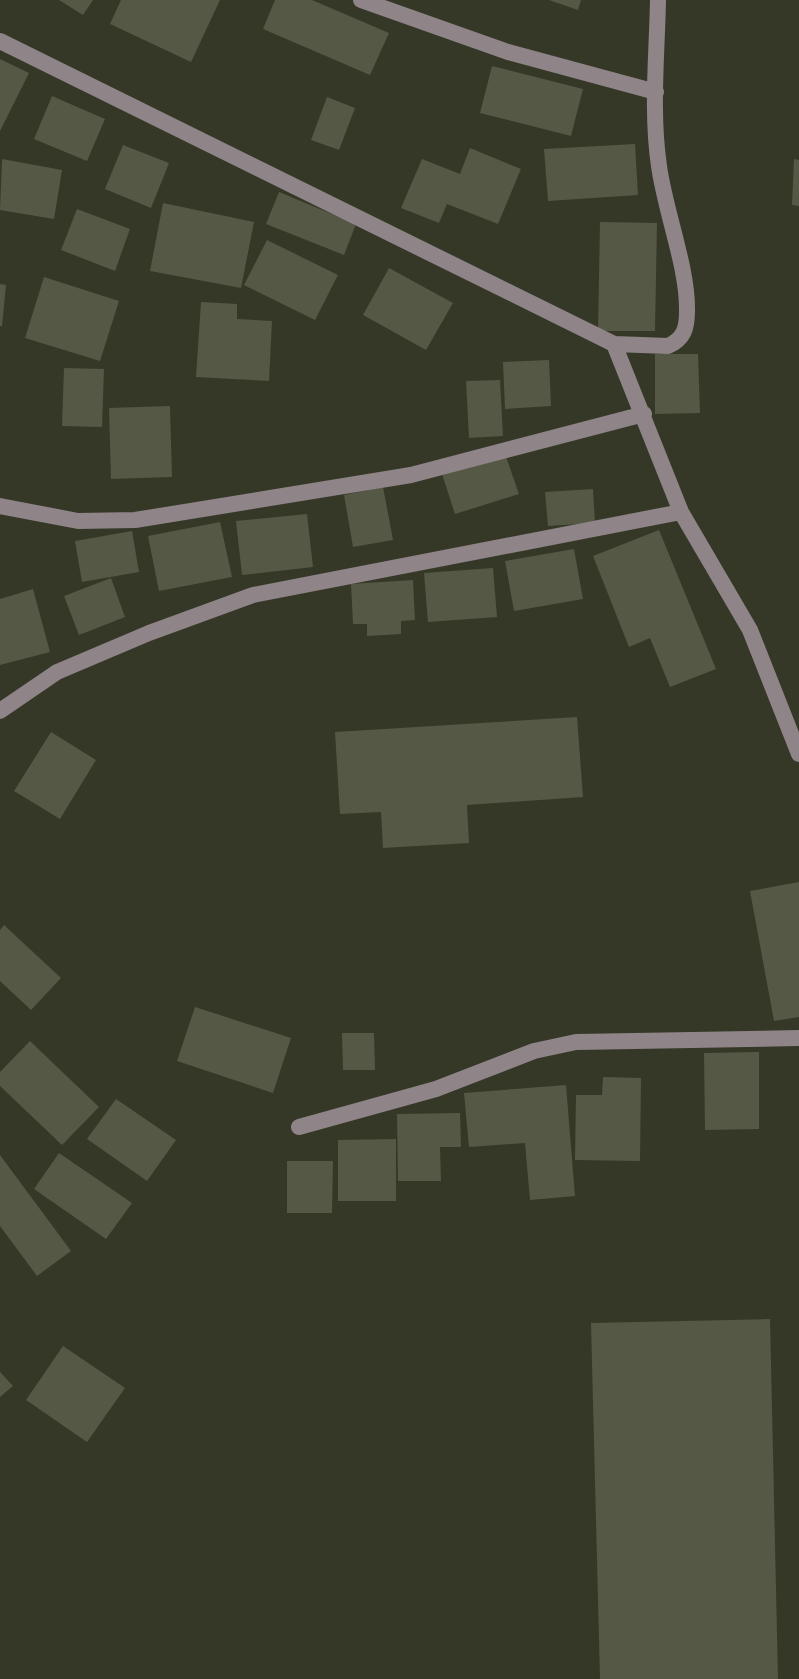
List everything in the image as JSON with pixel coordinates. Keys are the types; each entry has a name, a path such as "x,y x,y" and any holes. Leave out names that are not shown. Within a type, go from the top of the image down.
{"street":[{"path":"361,0 508,52 656,92"},
{"path":"0,41 614,344 668,346 676,343 686,329 687,299 659,165 656,92 658,0"},
{"path":"614,344 681,512 750,630 799,754"},
{"path":"0,506 78,521 135,520 411,475 644,414"},
{"path":"0,711 57,672 149,633 253,595 681,512"},
{"path":"299,1127 436,1089 534,1051 576,1042 799,1038"}],"building":[{"path":"59,0 93,0 83,15"},
{"path":"121,0 220,0 191,62 110,24"},
{"path":"275,0 312,0 389,33 370,75 263,29"},
{"path":"549,0 581,0 578,10"},
{"path":"0,59 29,73 0,131"},
{"path":"492,66 583,89 571,136 480,113"},
{"path":"52,96 105,119 87,161 34,139"},
{"path":"327,97 355,108 339,150 311,140"},
{"path":"635,144 638,195 548,201 544,149"},
{"path":"123,145 169,163 151,208 105,189"},
{"path":"470,148 521,169 498,224 447,204 439,223 401,208 422,159 460,174"},
{"path":"2,159 62,170 54,219 0,210"},
{"path":"794,159 799,160 799,206 792,205"},
{"path":"279,192 356,224 344,255 266,224"},
{"path":"163,203 254,222 241,288 150,271"},
{"path":"77,209 130,229 115,271 61,250"},
{"path":"600,222 657,223 655,331 598,331"},
{"path":"267,240 338,275 315,320 244,285"},
{"path":"389,268 453,303 426,350 363,315"},
{"path":"44,277 119,301 100,361 25,338"},
{"path":"0,284 6,285 2,326 0,326"},
{"path":"201,302 237,304 237,319 272,321 269,381 196,377"},
{"path":"655,354 698,354 700,413 655,414"},
{"path":"549,360 551,406 505,409 503,362"},
{"path":"64,368 104,369 102,427 62,426"},
{"path":"500,380 503,436 469,438 466,381"},
{"path":"170,406 172,477 111,479 109,408"},
{"path":"505,454 519,494 455,514 442,474"},
{"path":"383,487 393,540 353,547 344,495"},
{"path":"593,489 595,523 548,526 545,492"},
{"path":"307,514 313,567 242,575 236,521"},
{"path":"220,522 232,577 159,591 148,536"},
{"path":"659,530 716,669 670,687 650,638 629,647 593,556"},
{"path":"132,531 139,572 82,582 75,541"},
{"path":"574,549 583,599 514,611 505,561"},
{"path":"493,568 497,617 428,622 424,573"},
{"path":"111,578 125,617 79,635 64,596"},
{"path":"413,580 415,620 401,621 401,634 367,636 367,624 353,624 351,584"},
{"path":"33,589 50,652 0,665 0,599"},
{"path":"577,717 583,797 467,805 469,843 383,848 381,812 340,814 335,732"},
{"path":"51,732 96,760 60,819 14,791"},
{"path":"799,882 799,1017 774,1021 750,891"},
{"path":"4,925 61,978 31,1010 0,981 0,930"},
{"path":"195,1007 291,1038 273,1093 177,1061"},
{"path":"342,1033 374,1033 375,1070 343,1070"},
{"path":"30,1041 99,1107 62,1145 0,1086 0,1072"},
{"path":"759,1052 759,1129 705,1130 704,1053"},
{"path":"603,1077 641,1078 640,1161 575,1160 576,1095 602,1095"},
{"path":"566,1085 575,1196 530,1200 525,1143 469,1147 464,1093"},
{"path":"116,1099 176,1140 147,1181 87,1139"},
{"path":"460,1113 461,1147 440,1147 441,1181 398,1181 397,1114"},
{"path":"396,1139 396,1201 338,1201 338,1140"},
{"path":"59,1153 132,1203 106,1239 34,1189"},
{"path":"0,1155 71,1251 37,1276 0,1226"},
{"path":"287,1161 333,1161 332,1213 287,1213"},
{"path":"770,1319 778,1679 600,1679 591,1323"},
{"path":"63,1346 125,1388 87,1442 26,1400"},
{"path":"0,1372 13,1386 0,1397"}]}
